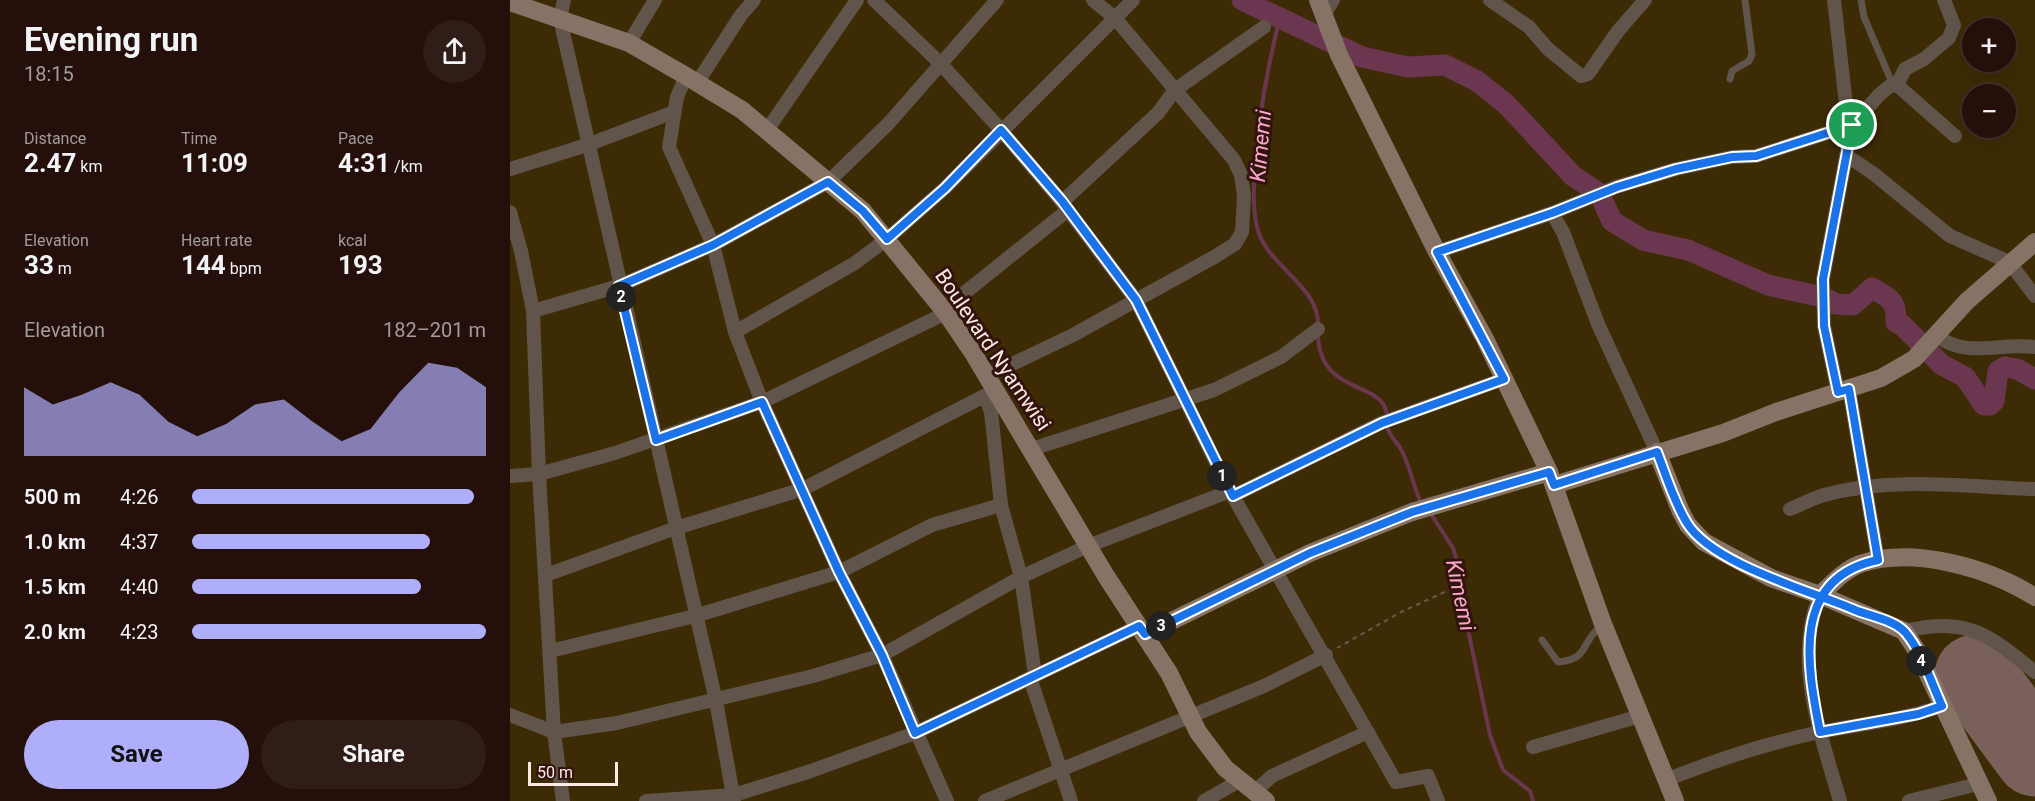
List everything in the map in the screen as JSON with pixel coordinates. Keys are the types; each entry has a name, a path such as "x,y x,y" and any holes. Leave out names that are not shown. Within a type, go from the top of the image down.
{"street":[{"path":"564,0 560,19 586,145 716,701 734,798"},
{"path":"628,43 655,0"},
{"path":"754,0 677,97 669,147 713,245 735,332 762,402 839,572 882,655 947,801"},
{"path":"766,130 857,0"},
{"path":"874,0 940,63 1001,130 1065,206 1136,300 1231,494 1274,571 1326,655 1396,782 1428,776 1438,801"},
{"path":"533,311 619,286 713,245 828,182 888,124 997,0"},
{"path":"546,575 676,528 803,489 989,387 1073,335 1235,244 1242,232 1245,196 1234,160 1115,18 1093,0"},
{"path":"735,332 855,263 887,239 945,188 1133,0"},
{"path":"1490,0 1529,27 1548,49 1581,76 1588,74 1618,32 1645,0"},
{"path":"1834,0 1846,104 1852,125 1823,279 1823,307 1826,342 1844,390 1867,487 1878,560"},
{"path":"1437,252 1552,213 1584,198 1617,187 1676,169 1732,157 1756,156 1852,125 1880,95 1895,85 1905,69 1924,59 1949,38 1954,25 1944,0"},
{"name":"Boulevard Nyamwisi","path":"510,2 628,43 692,80 741,110 863,211 946,313 989,387 1032,449 1088,546 1173,680 1189,717 1219,761 1239,781 1260,797"},
{"path":"1325,5 1339,55 1437,252 1504,379 1551,479 1603,624 1675,801"},
{"path":"510,476 538,474 656,440 762,402 946,313 962,296 1065,206 1158,113 1175,90 1264,27"},
{"path":"1895,85 1955,136"},
{"path":"510,169 586,145 674,112"},
{"path":"1846,155 1874,174 1950,236 2009,262 2035,296"},
{"path":"510,212 521,251 533,311 538,474 554,732 563,801"},
{"path":"1552,213 1563,232 1598,324 1657,452 1681,512 1696,535 1718,550 1771,578 1820,595 1904,631 1948,624 1966,627 2007,649 2035,672"},
{"path":"646,801 734,798 915,733 1032,677 1142,630 1310,553 1425,508 1657,452 1723,433 1881,378 1914,359 1967,301 2009,262 2035,242"},
{"path":"1032,449 1214,390 1281,357 1318,329"},
{"path":"1934,338 1948,345 1966,349 2035,347"},
{"path":"510,715 554,732 617,723 716,701 813,676 882,655 1020,577 1088,546 1231,494 1388,420 1504,379"},
{"path":"989,387 1001,505 1020,577 1032,677 1071,801"},
{"path":"1790,509 1823,495 1867,487 1924,484 2035,489"},
{"path":"550,651 695,616 839,572 932,525 1001,505"},
{"path":"1840,801 1820,732 1809,652 1814,609 1820,595 1848,569 1878,560 1927,560 1974,568 2006,580 2035,597"},
{"path":"1904,631 1917,651 1988,801"},
{"path":"985,801 1264,686 1326,655"},
{"path":"1666,780 1724,757 1820,732 1918,714 1942,706"},
{"path":"1533,747 1640,716"},
{"path":"1260,797 1272,776 1368,732"},
{"path":"1204,801 1239,781"},
{"path":"1909,801 1978,784"}],"lane":[{"path":"1730,79 1732,71 1749,61 1752,54 1745,0"},
{"path":"1861,0 1864,17 1895,85"},
{"path":"1542,640 1558,662 1573,661 1584,652 1592,633 1603,624"}],"path":[{"path":"1326,655 1401,612 1449,590"}],"shaded area":[{"path":"510,0 2035,0 2035,801 510,801"}],"waterway":[{"path":"1242,0 1362,57 1408,67 1445,65 1477,81 1507,105 1573,176 1599,193 1612,221 1643,240 1688,250 1768,285 1822,297 1836,304 1853,305 1872,288 1894,305 1896,322 1902,325 1942,365 1965,377 1984,405 1990,405 1994,401 1998,371 2005,367 2017,369 2035,379"},
{"name":"Kimemi","path":"1280,17 1269,65 1259,128 1255,160 1255,216 1266,248 1312,301 1317,313 1318,326"},
{"name":"Kimemi","path":"1318,334 1321,354 1329,369 1377,397 1384,406 1387,418"},
{"name":"Kimemi","path":"1387,425 1406,460 1422,505"},
{"name":"Kimemi","path":"1431,514 1453,548 1458,565 1462,601 1490,735 1503,770 1530,791 1533,801"}],"runway":[{"path":"1975,675 2035,756"}],"route":[{"path":"1852,125 1777,147 1756,156 1732,157 1676,169 1617,187 1584,198 1552,213 1437,252 1485,339 1504,379 1382,423 1233,496 1136,300 1094,247 1062,201 1001,130 945,188 887,239 863,211 828,182 792,199 713,245 619,286 656,440 762,402 839,572 882,655 915,733 1139,626 1145,634 1310,553 1419,510 1549,472 1554,485 1657,452 1681,512 1696,535 1704,542 1771,578 1820,595 1881,619 1904,631 1917,651 1942,706 1918,714 1820,732 1809,652 1814,609 1820,595 1848,569 1878,560 1849,389 1838,392 1828,350 1822,297 1823,279 1852,125"}]}
